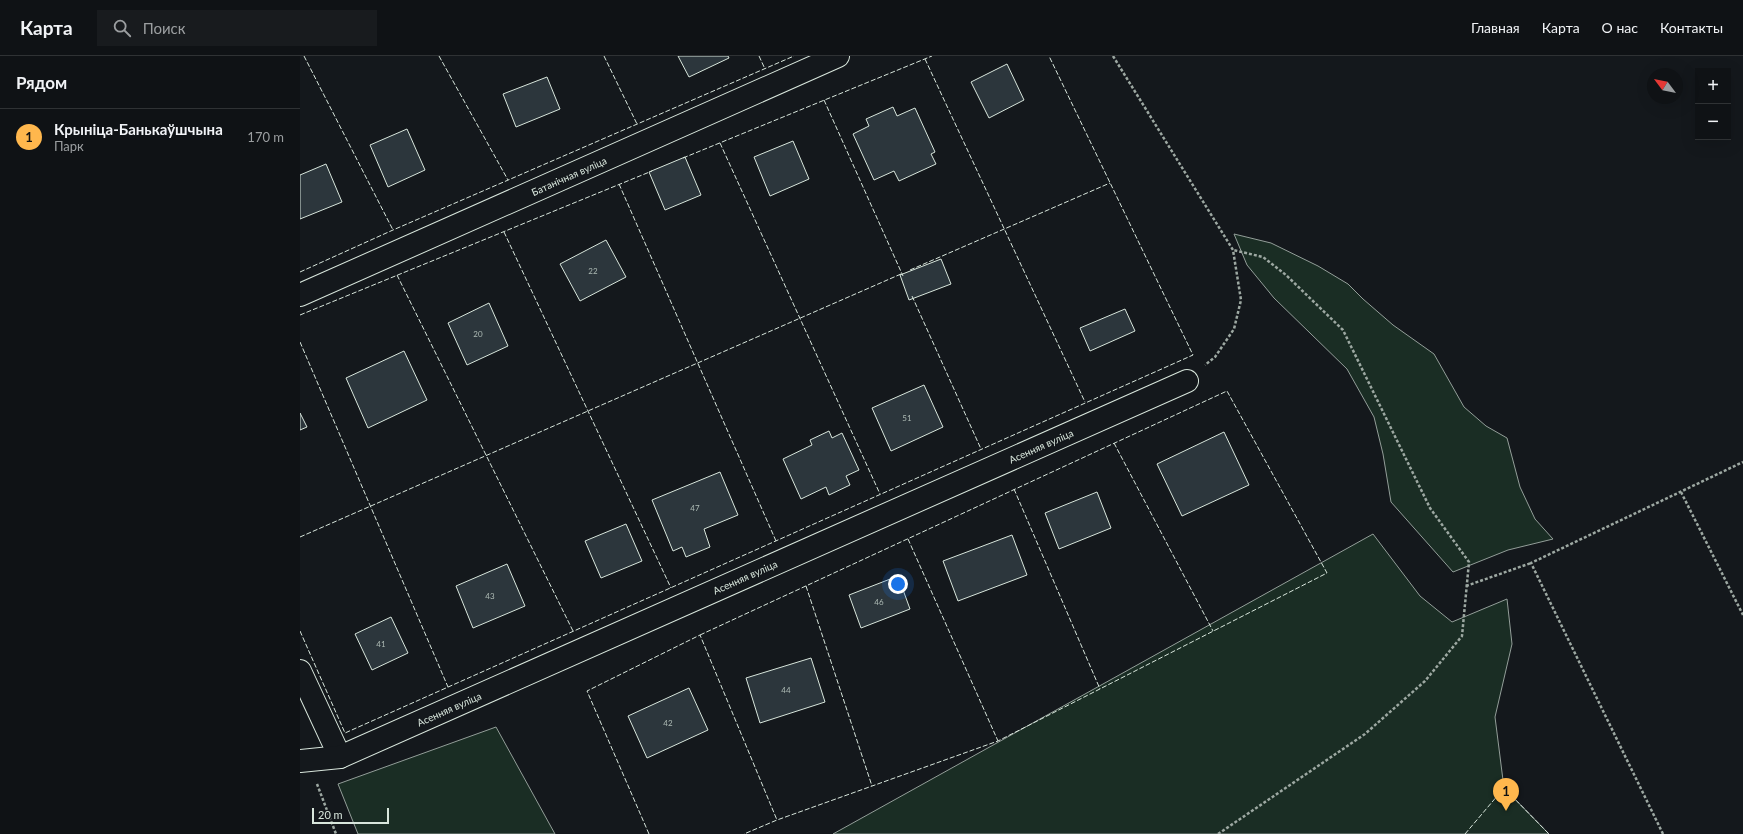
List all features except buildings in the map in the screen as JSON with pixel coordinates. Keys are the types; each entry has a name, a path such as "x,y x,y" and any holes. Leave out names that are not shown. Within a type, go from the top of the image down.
{"street":[{"name":"Батанічная вуліца","path":"300,295 838,56"},
{"name":"Асенняя вуліца","path":"304,760 340,757 1187,381"},
{"path":"300,671 340,757"}],"path":[{"path":"1113,56 1233,250 1241,300 1234,329 1215,357 1187,381"},
{"path":"1218,834 1365,734 1425,681 1462,636 1469,562 1430,508 1343,330 1286,275 1263,257 1233,250"},
{"path":"1466,586 1531,564 1743,462"},
{"path":"1681,492 1743,615"},
{"path":"1531,564 1663,834"},
{"path":"304,760 336,834"}],"green space":[{"path":"1234,234 1271,243 1318,266 1348,284 1393,325 1434,354 1464,407 1486,426 1507,438 1520,487 1535,519 1553,539 1508,550 1453,572 1391,502 1383,454 1374,417 1347,369 1274,298 1247,265"},
{"path":"1373,534 1420,596 1452,622 1507,599 1512,644 1495,717 1504,788 1549,834 833,834"},
{"path":"496,727 555,834 358,834 338,784"}],"fence":[{"path":"304,56 393,230"},
{"path":"439,56 508,180"},
{"path":"604,56 637,124"},
{"path":"759,56 765,69"},
{"path":"300,272 393,230 794,56"},
{"path":"683,158 932,56"},
{"path":"300,631 345,733 1193,355 1049,56"},
{"path":"925,59 1085,402"},
{"path":"824,100 903,276"},
{"path":"720,143 880,494"},
{"path":"300,315 652,171"},
{"path":"910,270 1110,183"},
{"path":"619,184 776,541"},
{"path":"504,232 671,588"},
{"path":"300,537 901,274"},
{"path":"397,275 573,631"},
{"path":"912,296 981,449"},
{"path":"300,342 448,687"},
{"path":"700,635 1227,391 1327,573 998,741 777,820"},
{"path":"1114,443 1213,631"},
{"path":"1014,489 1100,689"},
{"path":"908,539 998,741"},
{"path":"806,586 872,786"},
{"path":"649,834 587,691 700,635 777,820 744,834"},
{"path":"1465,834 1504,788 1549,834"}],"place":[{"name":"Крыніца-Банькаўшчына","path":"1506,811"}]}
